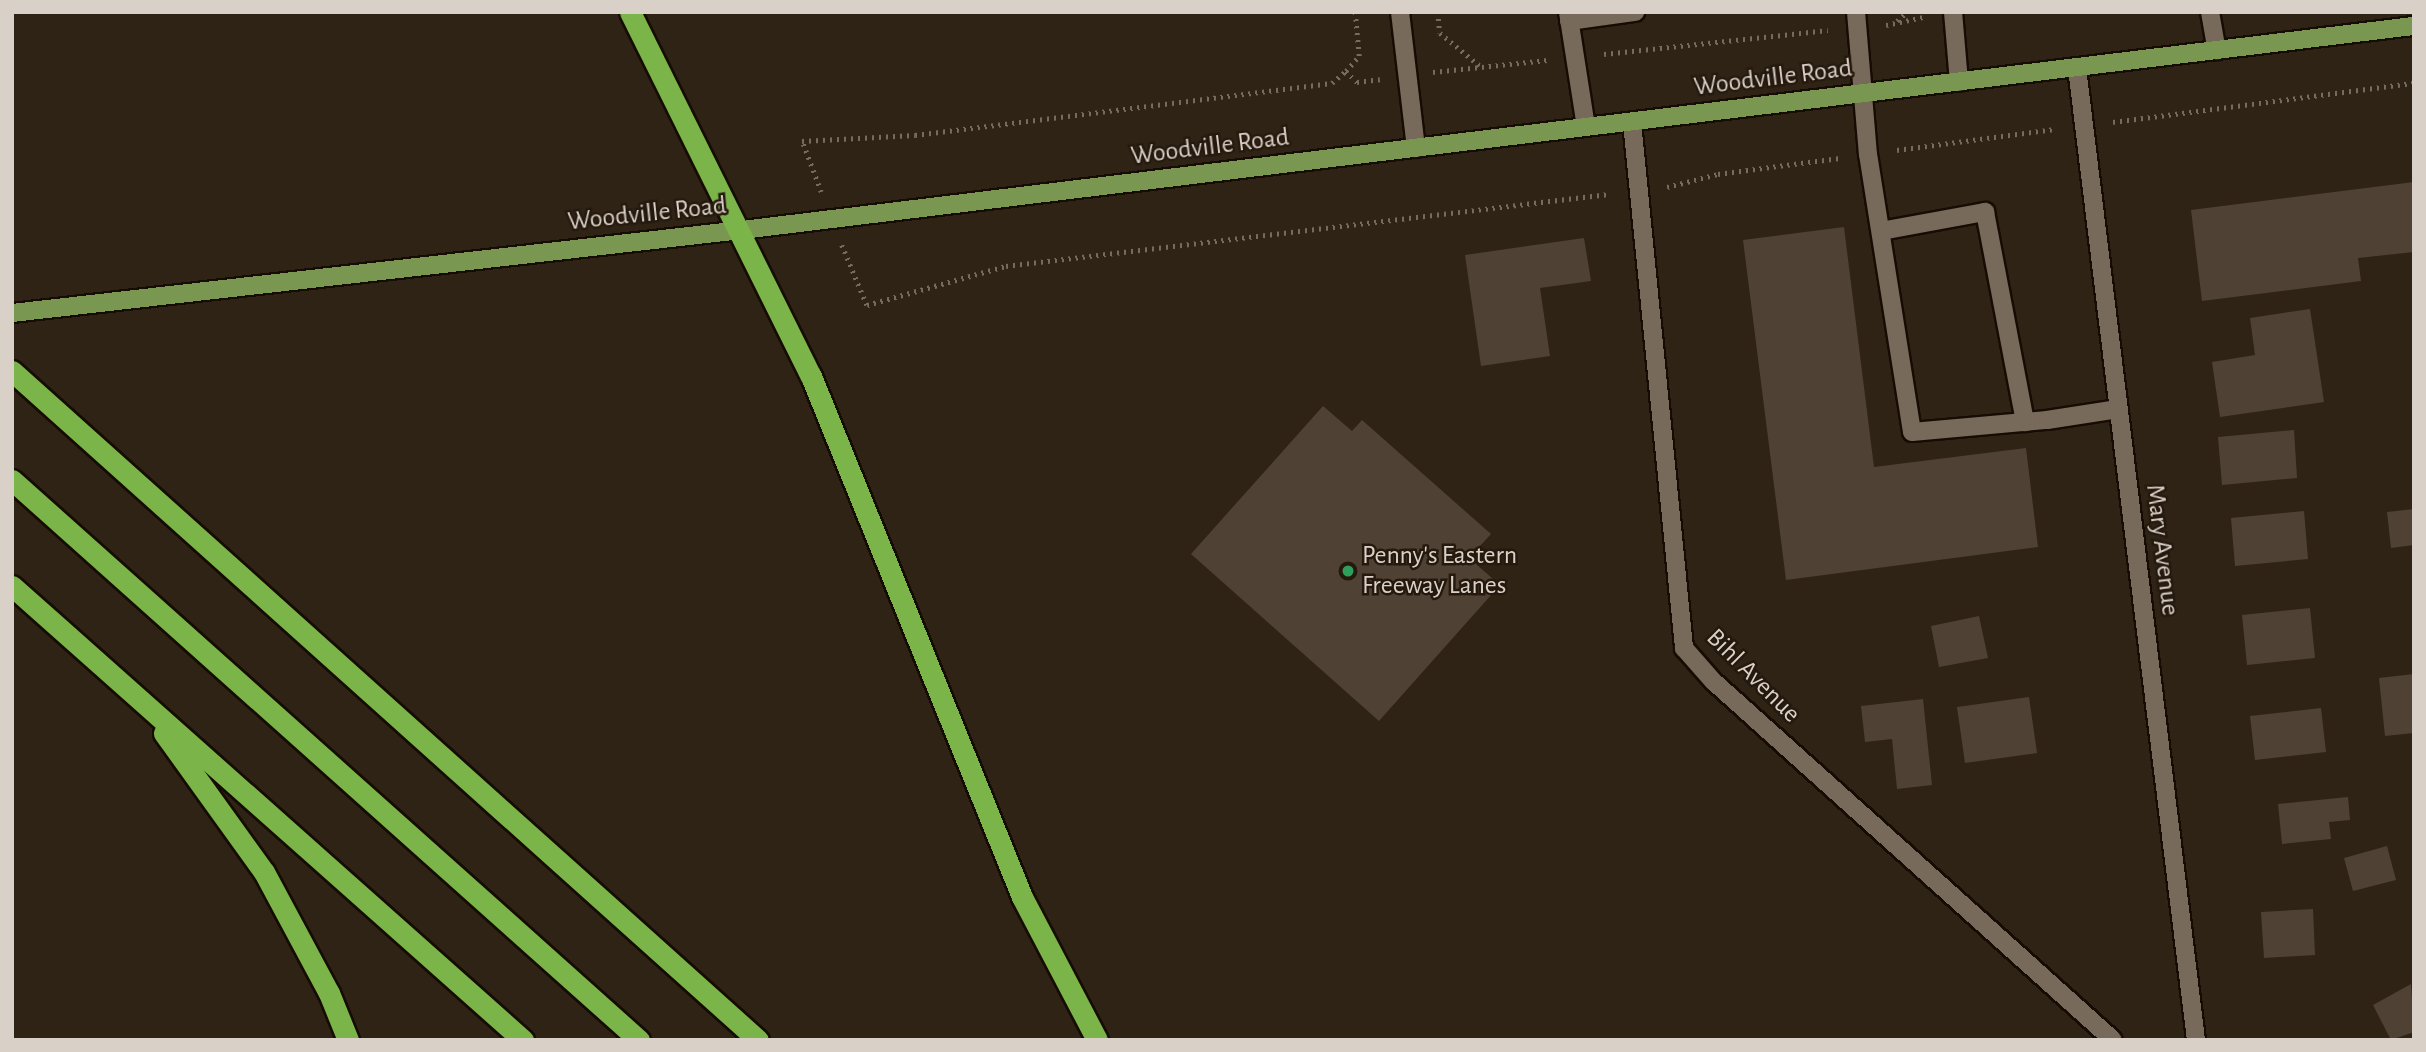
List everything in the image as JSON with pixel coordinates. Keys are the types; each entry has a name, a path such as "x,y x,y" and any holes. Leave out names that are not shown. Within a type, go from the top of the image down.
{"highway":[{"path":"630,12 742,230 811,376 1021,897 1097,1040"},
{"path":"12,372 758,1040"},
{"path":"12,480 639,1040"},
{"path":"12,586 523,1040"},
{"path":"140,700 264,872 329,993 348,1040"}],"main road":[{"name":"Woodville Road","path":"12,313 742,230 2414,26"}],"street":[{"path":"1400,12 1416,148"},
{"path":"1586,127 1569,17 1635,12"},
{"path":"1856,12 1860,94 1912,432 2025,422 2118,409"},
{"path":"1953,12 1959,82"},
{"path":"2210,12 2217,50"},
{"name":"Mary Avenue","path":"2077,68 2196,1040"},
{"name":"Bihl Avenue","path":"1632,122 1684,648 1713,681 2113,1040"},
{"path":"1881,231 1985,212 2025,422"}],"path":[{"path":"1346,71 1359,56 1355,12"},
{"path":"1438,12 1440,33 1480,66"},
{"path":"1897,22 1907,12"}],"building":[{"path":"2414,182 2414,252 2358,258 2361,281 2202,301 2191,210"},
{"path":"1844,227 1874,467 2026,448 2038,547 1786,580 1743,240"},
{"path":"1584,238 1591,281 1540,288 1550,356 1481,366 1465,255"},
{"path":"2310,309 2324,402 2220,417 2212,362 2255,355 2250,318"},
{"name":"Penny's Eastern Freeway Lanes","path":"1323,406 1352,431 1362,420 1491,534 1469,558 1500,585 1379,721 1191,554"},
{"path":"2294,430 2297,478 2222,485 2218,437"},
{"path":"2414,509 2414,545 2391,548 2387,512"},
{"path":"2304,511 2308,559 2235,566 2231,518"},
{"path":"2310,608 2315,658 2247,665 2242,615"},
{"path":"1979,616 1988,658 1939,667 1931,626"},
{"path":"2414,674 2414,733 2385,736 2379,678"},
{"path":"2029,697 2037,753 1965,763 1957,707"},
{"path":"1923,699 1932,785 1897,789 1892,739 1865,742 1861,706"},
{"path":"2321,708 2326,752 2255,760 2250,716"},
{"path":"2348,797 2350,820 2329,822 2331,839 2282,844 2278,804"},
{"path":"2387,846 2396,880 2353,891 2344,858"},
{"path":"2313,909 2315,955 2264,958 2261,912"},
{"path":"2411,984 2414,1032 2391,1040 2373,1005"}],"place":[{"name":"Penny's Eastern Freeway Lanes","path":"1348,571"}]}
